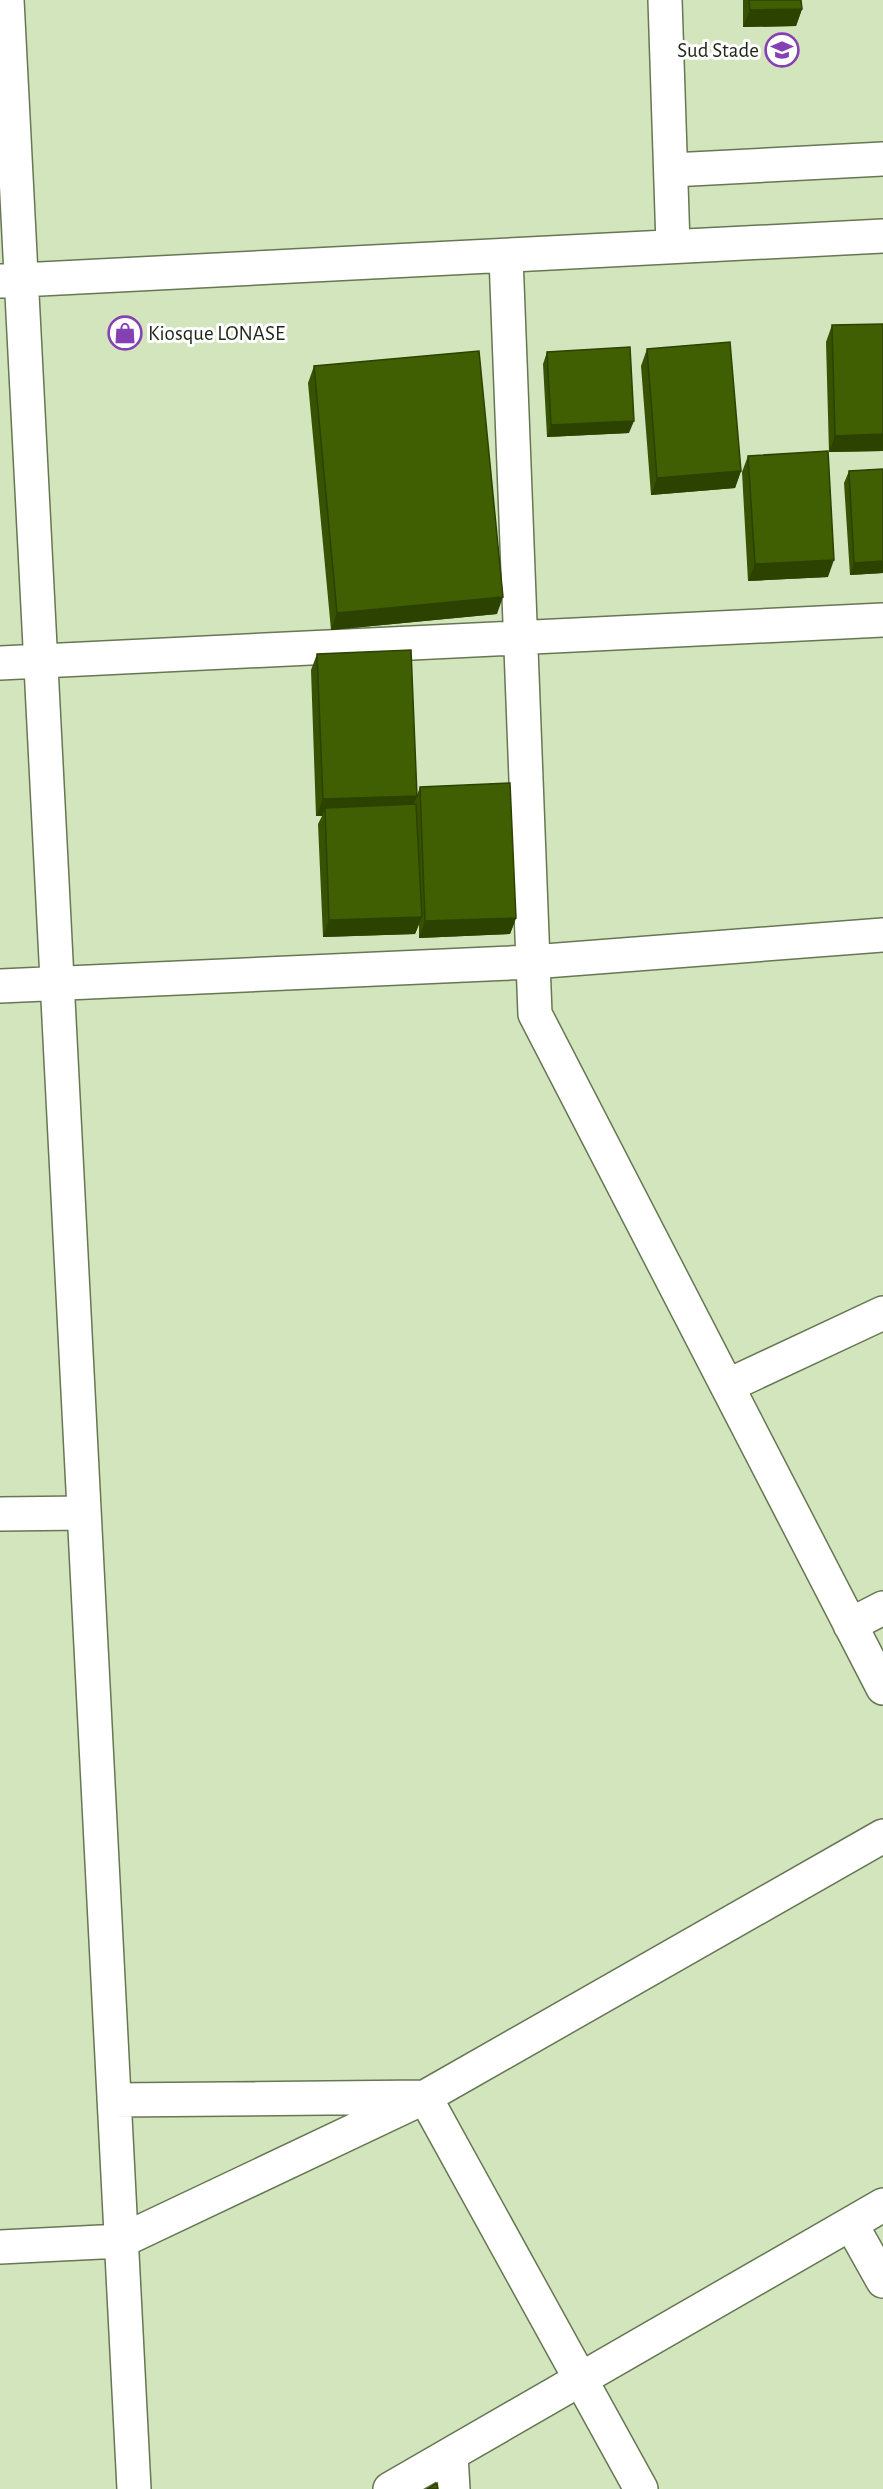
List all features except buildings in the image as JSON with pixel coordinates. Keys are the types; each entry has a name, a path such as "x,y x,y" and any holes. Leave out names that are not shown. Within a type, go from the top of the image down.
{"street":[{"path":"7,0 11,280 41,661 134,2489"},
{"path":"664,0 673,245"},
{"path":"672,171 883,159"},
{"path":"11,280 506,257 673,245 883,236"},
{"path":"506,257 535,1014 883,1688"},
{"path":"0,663 883,620"},
{"path":"0,986 532,962 883,935"},
{"path":"727,1386 883,1313"},
{"path":"0,1514 84,1513"},
{"path":"850,1625 883,1608"},
{"path":"0,2247 121,2241 425,2097 883,1836"},
{"path":"114,2100 425,2097"},
{"path":"425,2097 641,2489"},
{"path":"390,2489 883,2205"},
{"path":"851,2224 883,2281"},
{"path":"451,2455 453,2489"}],"place":[{"name":"Sud Stade","path":"782,50"},
{"name":"Kiosque LONASE","path":"125,333"}]}
